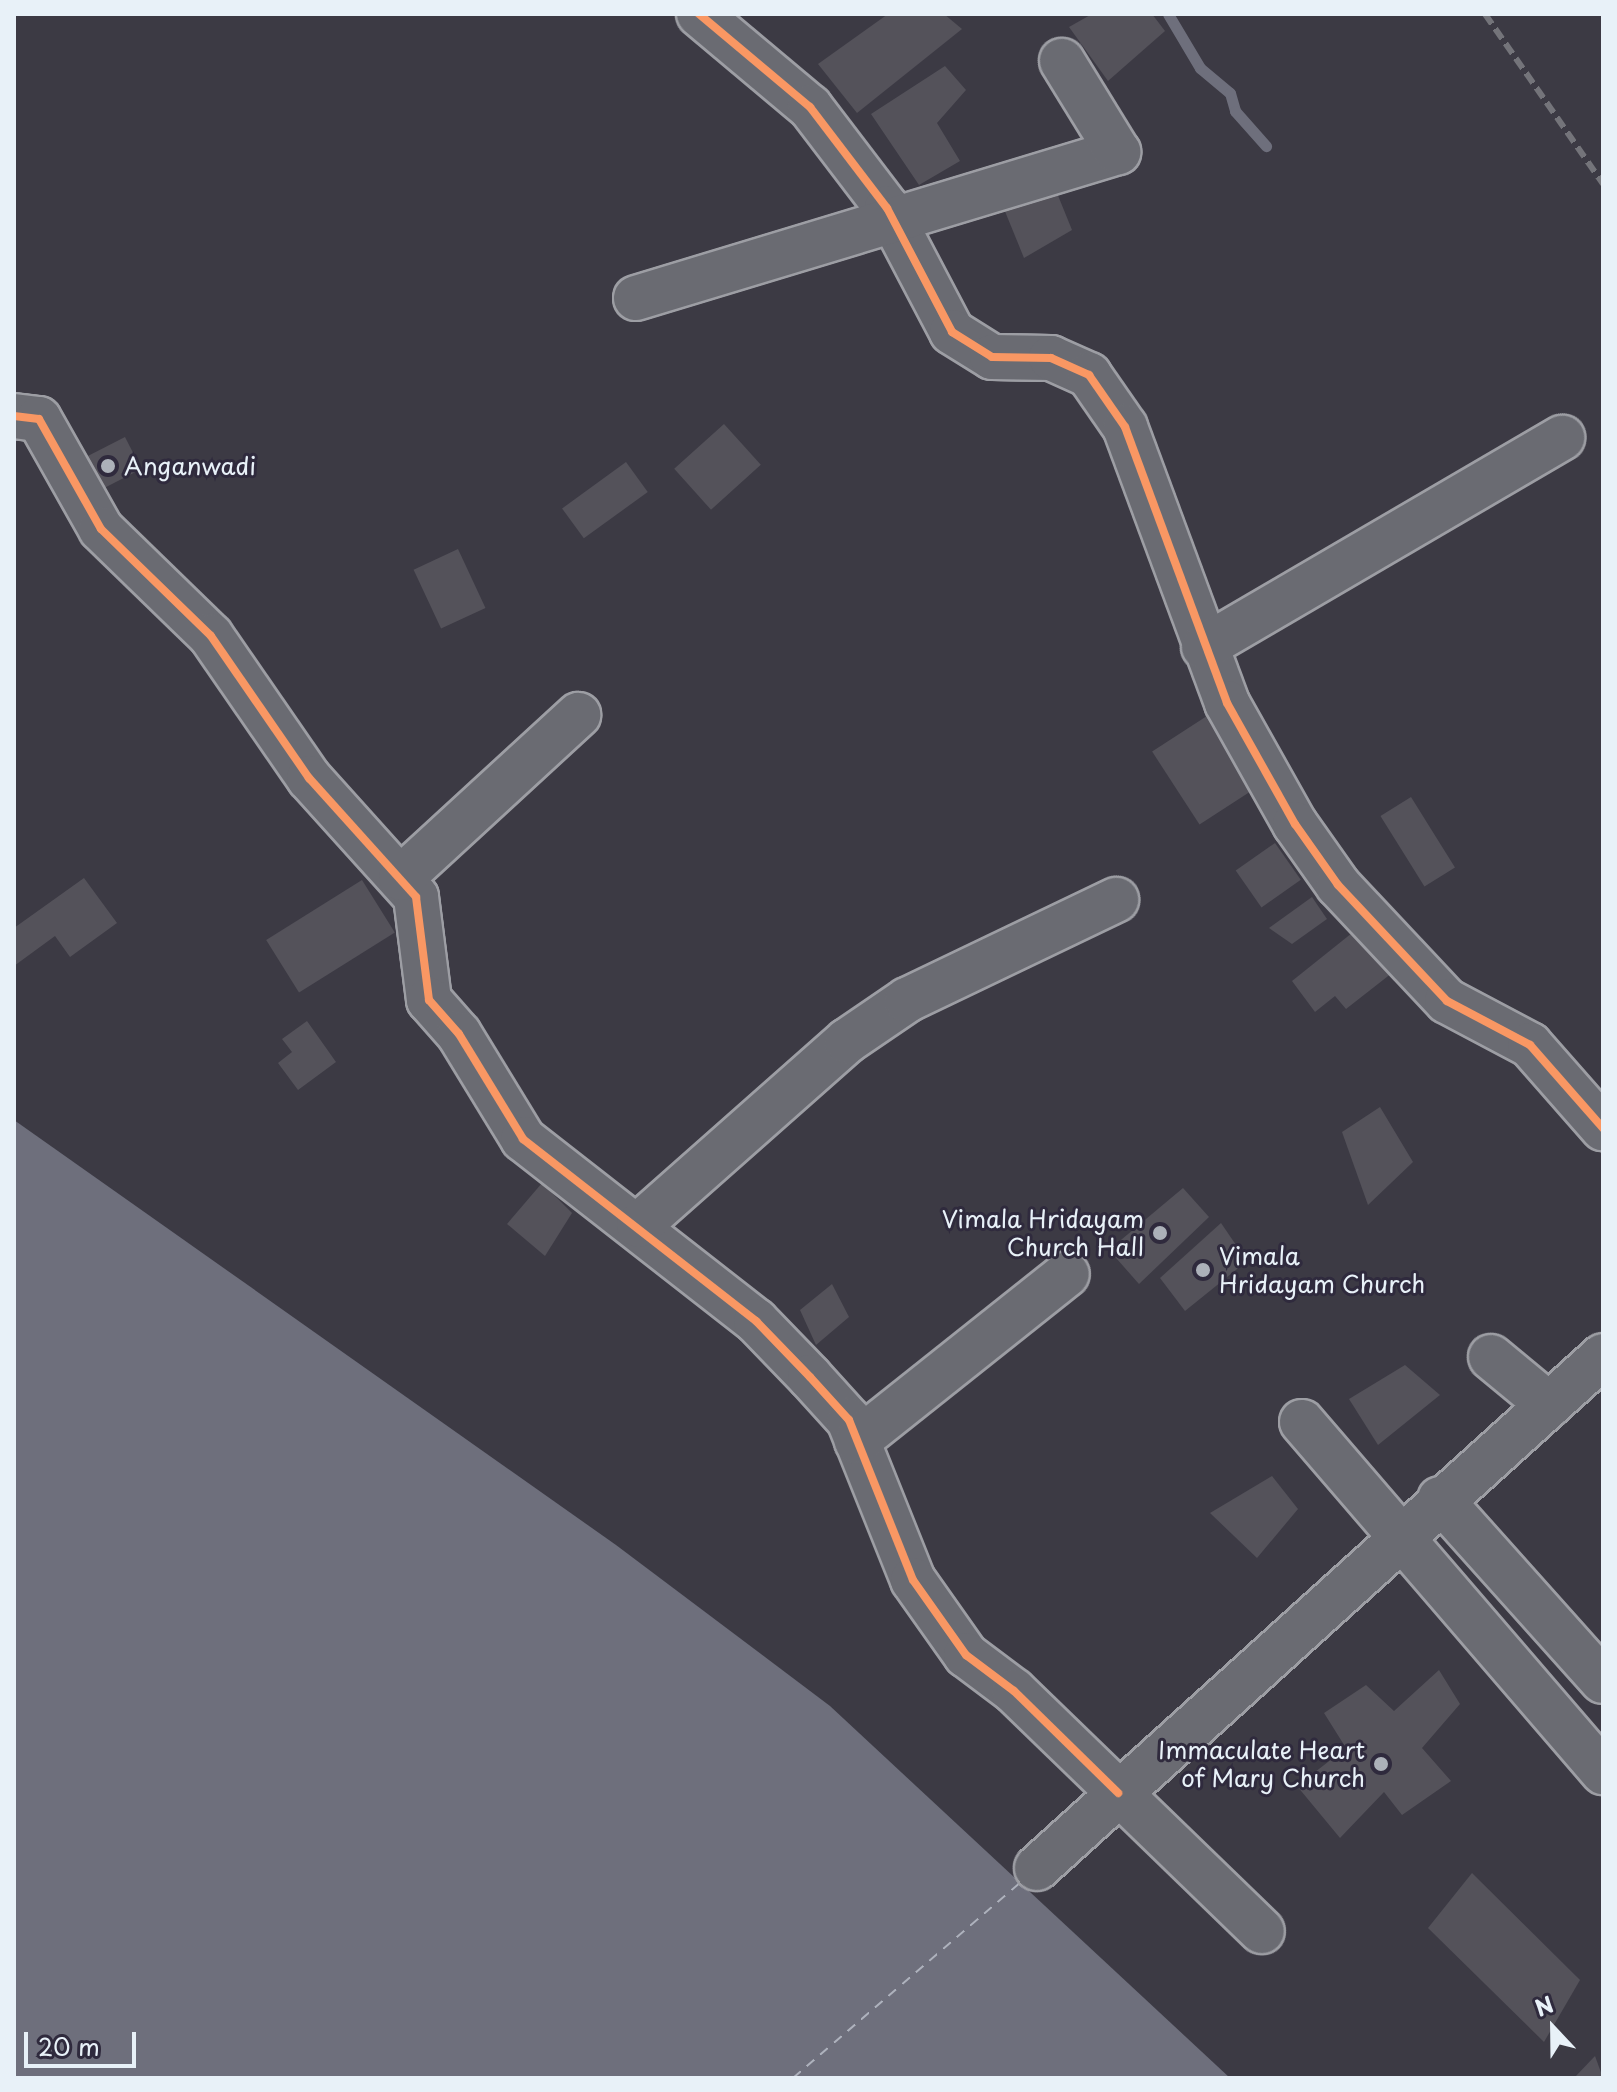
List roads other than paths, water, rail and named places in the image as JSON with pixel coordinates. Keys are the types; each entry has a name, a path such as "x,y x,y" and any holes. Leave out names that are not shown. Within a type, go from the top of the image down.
{"street":[{"path":"699,14 810,107 892,218 952,332 992,357 1051,358 1089,375 1125,427 1204,647 1234,717 1338,885 1447,1001 1530,1045 1603,1128"},
{"path":"636,298 1118,152 1062,61"},
{"path":"14,416 39,419 101,529 211,636 309,778 416,897 429,1000 459,1034 489,1094 523,1139 639,1225 756,1321 849,1420 913,1580 966,1655 1014,1691 1262,1931"},
{"path":"1204,647 1562,438"},
{"path":"401,878 578,715"},
{"path":"639,1225 847,1041 907,1000 1116,900"},
{"path":"857,1441 1067,1274"},
{"path":"1037,1868 1398,1536 1603,1356"},
{"path":"1491,1357 1549,1405"},
{"path":"1302,1422 1603,1772"},
{"path":"1440,1499 1603,1681"}],"waterway":[{"path":"1168,14 1200,68 1230,93 1235,111 1266,146"}],"railway":[{"path":"1485,14 1603,184"}],"place":[{"name":"Anganwadi","path":"108,466"},
{"name":"Vimala Hridayam Church Hall","path":"1160,1233"},
{"name":"Vimala Hridayam Church","path":"1203,1270"},
{"name":"Immaculate Heart of Mary Church","path":"1381,1764"}]}
